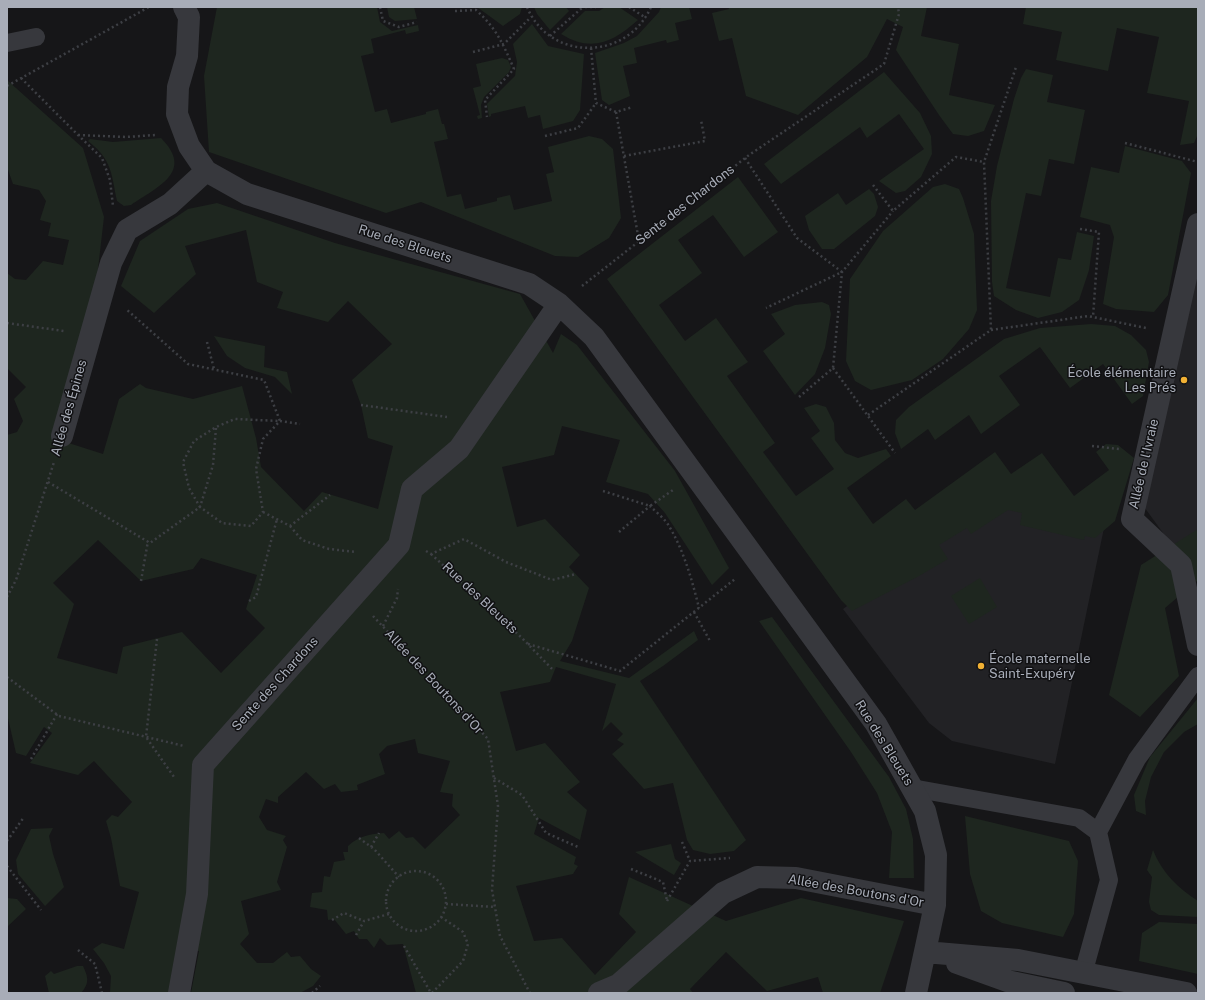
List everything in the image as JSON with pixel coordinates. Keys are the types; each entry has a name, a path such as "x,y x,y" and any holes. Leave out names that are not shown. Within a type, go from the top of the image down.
{"street":[{"name":"Rue des Bleuets","path":"184,7 189,16 187,56 178,87 177,114 189,146 206,171 247,194 529,284 559,304 594,337 876,724 925,811 936,855 935,905 916,993"},
{"path":"128,230 170,204 206,171"},
{"name":"Allée de l'Ivraie","path":"1198,224 1132,519 1181,565 1198,645"},
{"name":"Allée des Épines","path":"62,436 111,263 128,230"},
{"name":"Sente des Chardons","path":"179,993 197,894 203,765 397,545 412,489 458,450 559,304"},
{"name":"Allée des Boutons d'Or","path":"599,993 618,985 723,892 757,877 796,878 935,905"},
{"path":"925,952 1018,960 1083,974 1186,993"},
{"path":"925,952 1007,981 1064,993"}],"lane":[{"path":"7,43 36,38"},
{"path":"1098,832 1137,759 1198,676"},
{"path":"912,788 1080,818 1098,832 1109,880 1083,974"}],"path":[{"path":"7,86 149,7"},
{"path":"380,7 383,21 399,27 417,22"},
{"path":"527,7 531,17 545,33 564,44 591,48 610,46 630,35 646,18 651,7"},
{"path":"550,36 584,7 596,7"},
{"path":"629,7 646,18"},
{"name":"Sente des Chardons","path":"559,304 745,158 884,64 899,14 898,7"},
{"path":"455,12 476,10 489,22 504,44 514,69 485,100 487,117"},
{"path":"473,52 504,44 531,17"},
{"path":"545,136 578,128 596,103 591,48"},
{"path":"991,330 984,162 1016,67"},
{"path":"21,78 102,158 110,180 115,220 128,230"},
{"path":"596,103 616,112 633,107"},
{"path":"616,112 640,241"},
{"path":"624,156 705,142 701,120"},
{"path":"78,135 126,137 184,132"},
{"path":"1125,143 1198,162"},
{"path":"766,308 842,272 893,211 956,157 984,162"},
{"path":"745,158 797,238 842,272"},
{"path":"873,186 893,211"},
{"path":"1080,229 1099,232 1093,317"},
{"path":"842,272 833,368 895,452"},
{"path":"104,288 188,364 264,380 280,421"},
{"path":"868,416 991,330 1088,316 1173,334"},
{"path":"7,323 90,335"},
{"path":"207,342 214,370"},
{"path":"799,398 833,368"},
{"path":"360,406 478,421"},
{"path":"280,421 263,439 256,469 263,512 251,526 222,523 200,507 189,488 182,462 194,441 216,427 235,419 280,421 300,424"},
{"path":"48,482 150,542 200,507 213,465 216,427"},
{"name":"Allée des Épines","path":"7,597 16,580 62,436"},
{"path":"619,532 650,506 695,476"},
{"path":"603,491 650,506 669,525 684,557 695,590 699,608"},
{"path":"290,526 330,495"},
{"path":"263,512 290,526 302,540 329,549 367,554 397,545"},
{"path":"249,601 256,597 276,519"},
{"name":"Rue des Bleuets","path":"431,554 464,539 506,562 552,580 576,574"},
{"path":"141,581 148,541"},
{"name":"Rue des Bleuets","path":"397,545 431,554 528,644 554,671"},
{"name":"Rue des Bleuets","path":"528,644 620,671 757,561"},
{"name":"Allée des Boutons d'Or","path":"354,595 488,739 498,806 492,890 500,936 530,993"},
{"path":"694,612 710,641"},
{"path":"146,737 156,639"},
{"path":"7,677 57,714 187,746 212,755"},
{"path":"31,759 57,714"},
{"path":"494,778 522,795 546,833 578,847"},
{"path":"7,841 24,817"},
{"path":"371,847 380,833"},
{"path":"359,838 371,847 399,877"},
{"path":"682,842 690,861"},
{"path":"7,866 41,910"},
{"path":"631,870 663,882 675,934"},
{"path":"411,872 421,872 431,875 440,882 445,890 445,911 441,918 432,926 424,930 414,931 405,929 397,924 389,914 386,899 389,889 394,881 399,877 411,872"},
{"path":"446,904 495,907"},
{"path":"332,920 344,913 364,921 389,914"},
{"path":"404,946 431,993 463,961 468,944 463,932 441,918"},
{"path":"356,935 364,921"},
{"path":"78,950 95,964 102,993"},
{"path":"312,993 320,986"}],"shaded area":[{"path":"217,7 377,7 380,22 392,31 418,25 419,31 406,34 405,30 371,39 374,53 361,56 375,112 387,109 391,123 426,114 426,112 438,109 448,139 434,142 447,197 461,194 465,209 497,201 497,198 510,195 514,210 552,201 546,174 554,172 548,147 589,136 602,139 613,149 621,218 609,238 578,257 555,256 421,202 386,213 209,152 204,76"},
{"path":"387,7 414,7 417,19 395,21 389,17"},
{"path":"477,7 522,7 520,14 503,26"},
{"path":"534,7 566,7 569,11 550,30 537,14"},
{"path":"605,7 619,7 638,20 629,28 611,39 592,44 572,40 561,34 585,11 599,11"},
{"path":"661,7 689,7 692,19 675,23 679,40 667,43 666,40 634,48 637,63 623,66 630,96 609,105 602,100 595,53 624,43 637,36 659,12"},
{"path":"728,7 927,7 921,36 959,44 949,95 995,105 984,131 968,136 953,134 896,50 903,27 887,19 867,57 798,115 746,96 732,38 719,41 712,13 729,9"},
{"path":"1026,7 1198,7 1198,134 1194,143 1180,145 1189,101 1147,93 1159,37 1117,28 1108,71 1056,60 1062,32 1023,24"},
{"path":"532,24 548,46 584,54 580,110 573,121 543,129 540,115 528,118 525,106 491,114 489,117 487,104 515,76 517,62 513,44"},
{"path":"502,58 508,60 511,67 509,72 484,97 481,105 482,118 478,119 477,116 480,115 473,88 481,86 476,64"},
{"path":"1026,69 1053,75 1047,102 1085,110 1074,164 1049,159 1041,196 1026,193 1006,288 1050,297 1058,258 1071,260 1077,232 1094,236 1089,270 1079,300 1062,312 1038,318 1016,310 994,296 992,282 991,201 997,166 1014,99 1021,78"},
{"path":"884,72 920,113 931,136 932,154 921,177 905,191 896,193 879,181 924,149 899,114 867,138 860,127 781,184 764,164"},
{"path":"7,80 83,148 104,217 95,295 53,438 103,454 119,399 140,384 146,388 193,399 242,386 256,438 261,467 304,511 322,492 378,509 393,446 368,438 361,405 352,380 392,344 348,301 328,322 277,308 283,292 257,282 246,230 185,246 196,274 154,313 121,286 140,241 188,209 217,203 335,243 520,294 553,353 561,334 577,345 675,471 729,568 712,585 665,513 648,494 606,482 620,440 562,426 554,455 502,467 517,527 545,519 580,555 569,567 589,588 572,641 560,661 629,678 694,631 698,640 640,681 746,840 734,851 710,854 693,850 687,840 673,783 644,789 612,754 624,744 617,740 623,734 611,722 602,731 616,684 556,667 550,682 500,692 516,751 545,743 580,782 567,792 587,810 580,840 539,818 534,834 576,857 574,864 578,866 573,874 516,886 534,941 562,938 595,975 636,932 619,914 629,877 726,921 801,898 904,921 880,993 823,993 818,977 767,991 726,952 690,989 693,993 416,993 403,944 387,945 380,938 374,948 367,939 359,939 354,931 346,934 334,919 328,920 327,910 310,907 312,893 322,892 324,876 330,877 334,862 345,860 343,852 348,852 348,846 356,840 369,835 384,833 389,839 399,831 406,838 413,837 425,849 460,815 452,806 453,794 440,792 450,761 418,753 415,739 387,746 379,754 385,774 357,785 358,790 341,792 335,784 324,789 306,772 278,797 278,803 266,799 259,817 267,830 286,836 283,840 287,847 277,882 281,890 241,901 249,934 240,944 257,963 273,963 287,952 291,957 300,956 311,969 321,976 313,986 300,993 191,993 199,951 189,950 183,993 110,993 111,976 104,963 93,949 102,943 124,949 139,892 120,886 111,838 106,821 112,815 118,817 132,802 94,761 78,775 30,763 52,733 44,727 26,756 16,753 7,714 7,435 17,432 23,421 14,399 26,387 7,368 7,273 15,279 26,280 43,261 63,265 69,240 48,236 51,223 40,220 46,201 39,190 13,184 7,167","holes":["98,540 141,581 193,569 201,558 257,575 246,609 265,628 221,673 182,632 123,647 117,674 57,658 74,604 53,583"]},
{"path":"161,138 171,150 174,160 173,169 168,178 161,185 131,205 124,206 117,201 112,174 106,161 102,154 88,141 90,139 113,142"},
{"path":"1125,146 1182,161 1191,173 1168,295 1154,312 1116,309 1103,304 1114,237 1110,225 1080,217 1091,167 1119,173"},
{"path":"738,177 778,232 744,257 713,215 678,240 702,273 659,305 685,341 716,318 748,362 727,376 775,443 763,452 796,496 834,469 811,438 820,431 804,408 816,404 826,407 834,423 835,440 845,453 858,458 886,449 891,456 847,488 873,524 906,499 915,510 995,452 1011,474 1042,453 1074,496 1109,470 1096,452 1106,444 1118,445 1134,458 1115,521 1095,538 1085,536 1084,540 1020,525 1022,513 1008,510 971,534 967,528 939,545 948,559 852,611 841,600 607,279"},
{"path":"945,184 959,189 974,234 977,310 969,329 943,359 912,380 871,390 855,381 846,361 850,279 883,231 933,187"},
{"path":"869,189 874,194 878,207 875,216 834,249 822,249 809,230 805,216 838,193 846,205"},
{"name":"École élémentaire Les Prés","path":"1198,255 1198,559 1179,555 1142,504"},
{"path":"822,302 829,305 831,314 825,348 815,374 795,395 763,351 785,334 771,314 795,305"},
{"path":"1091,324 1115,326 1131,335 1146,350 1149,362 1143,396 1132,404 1103,364 1070,388 1040,347 999,376 1020,405 981,434 969,415 935,440 928,429 901,449 895,433 896,420 909,407 1004,339 1040,328"},
{"path":"214,336 265,346 264,367 287,372 292,394 275,377 245,368 227,356"},
{"name":"École maternelle Saint-Exupéry","path":"992,502 1104,528 1055,764 952,741 929,723 843,609"},
{"path":"1198,529 1198,580 1165,608 1179,676 1140,717 1109,695 1141,565"},
{"path":"980,578 997,607 969,624 951,596"},
{"path":"772,617 889,777 906,809 913,839 914,878 889,878 892,832 877,793 851,752 759,621"},
{"path":"1198,698 1198,724 1184,732 1164,752 1151,777 1145,801 1146,815 1136,811 1134,795 1150,757"},
{"path":"965,816 1069,841 1078,861 1074,914 1063,937 1002,923 981,911 970,874"},
{"path":"53,828 49,836 53,854 64,887 45,906 18,874 16,860 31,829"},
{"path":"671,844 675,859 681,863 674,875 635,852"},
{"path":"1153,850 1161,866 1171,879 1198,901 1198,917 1159,915 1151,910 1149,902 1152,877 1147,870"},
{"path":"7,898 17,899 26,909 7,927"},
{"path":"1159,922 1198,924 1198,974 1139,961 1142,933"},
{"path":"77,966 83,966 87,977 86,986 81,993 49,993 45,976 51,971 54,974"}],"place":[{"name":"École élémentaire Les Prés","path":"1184,380"},
{"name":"École maternelle Saint-Exupéry","path":"981,666"}]}
